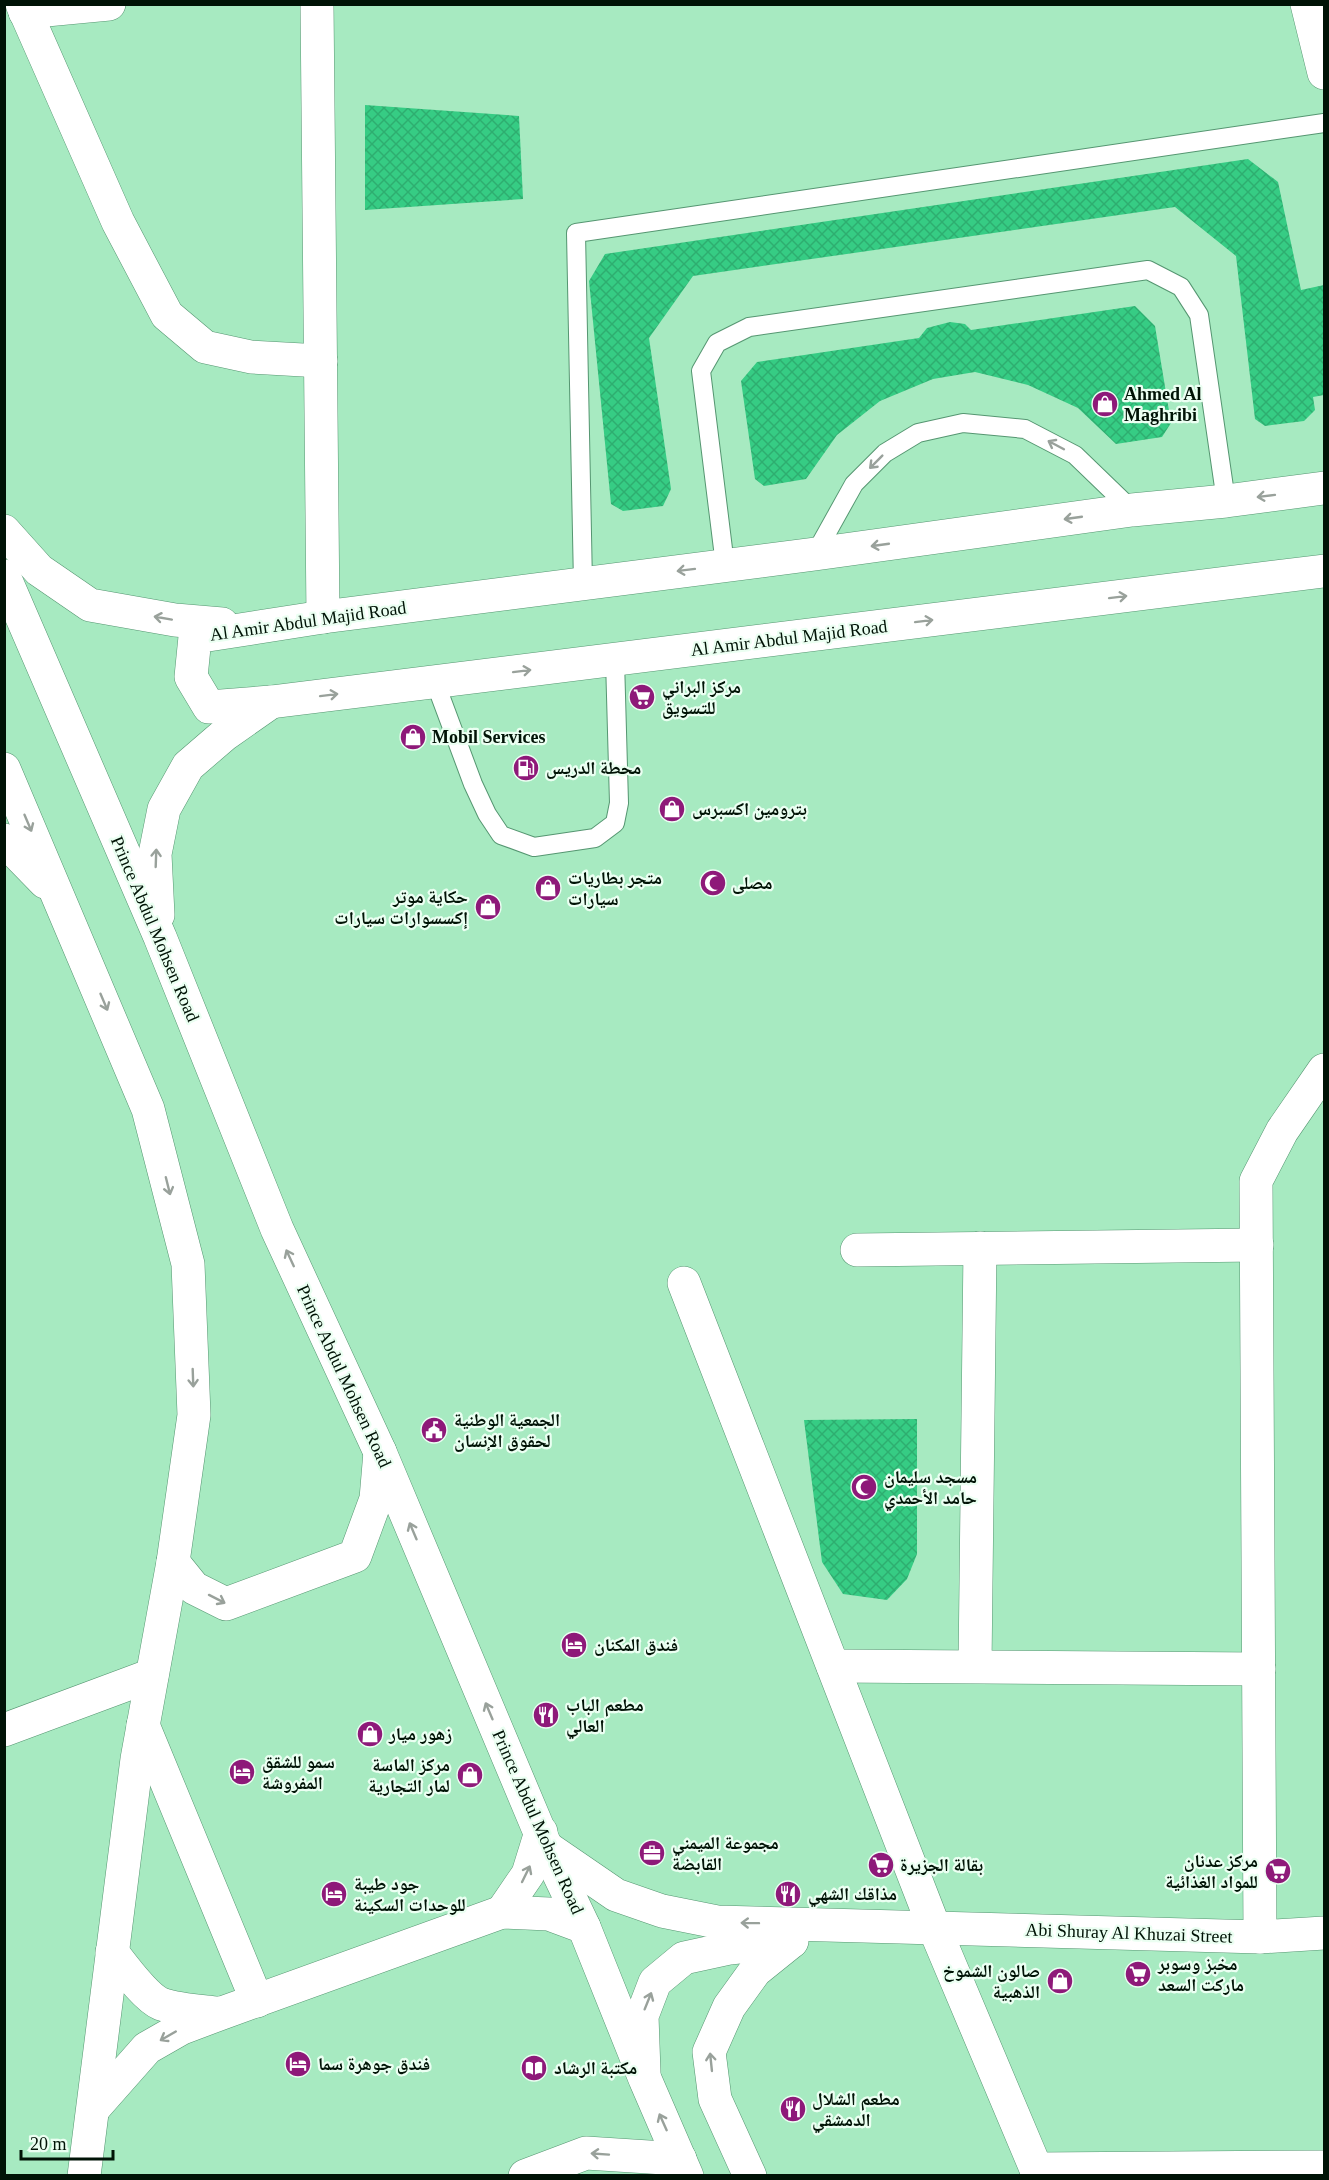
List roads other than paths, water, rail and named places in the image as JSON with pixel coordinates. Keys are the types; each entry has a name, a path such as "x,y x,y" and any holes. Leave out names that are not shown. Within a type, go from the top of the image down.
{"street":[{"path":"109,4 23,8 118,222 167,315 205,347 251,357 321,361"},
{"path":"317,4 324,617"},
{"path":"1307,4 1324,73"},
{"name":"Al Amir Abdul Majid Road","path":"1324,488 1132,510 815,554 324,617 195,637 191,677 209,707 271,702 1324,571"},
{"path":"4,531 39,570 90,605 176,620 263,627"},
{"name":"Prince Abdul Mohsen Road","path":"4,576 160,937 276,1229 380,1452 543,1840 584,1927 683,2167"},
{"path":"160,937 155,854 164,809 188,766 224,735 271,702"},
{"path":"4,769 148,1109 188,1264 194,1415 173,1562 143,1725 84,2175"},
{"path":"4,840 59,897"},
{"path":"1260,1936 1256,1180 1282,1131 1324,1070"},
{"path":"857,1250 1257,1245"},
{"path":"975,1666 980,1248"},
{"path":"684,1283 934,1927 1038,2172 1284,2171 1324,2167"},
{"path":"173,1562 194,1587 226,1604 355,1556 376,1499 380,1452"},
{"path":"833,1666 1259,1669"},
{"path":"4,1730 152,1675"},
{"path":"143,1725 256,2001"},
{"path":"502,1912 528,1874 543,1840 616,1895 662,1911 717,1922 934,1927"},
{"path":"94,2108 147,2048 182,2028 222,2013 502,1912 549,1914 584,1927"},
{"path":"645,2079 642,2016 655,1982 684,1958 730,1948 934,1927"},
{"name":"Abi Shuray Al Khuzai Street","path":"934,1927 1260,1936 1324,1933"},
{"path":"750,2175 715,2099 709,2052 729,2007 755,1971 791,1942"},
{"path":"112,1952 135,1981 159,2003 190,2010 222,2013"},
{"path":"525,2175 586,2153 683,2167"}],"lane":[{"path":"583,584 576,233 1324,123"},
{"path":"725,565 701,371 717,343 749,327 1148,270 1181,287 1199,315 1226,501"},
{"path":"815,554 854,484 885,453 918,432 963,423 1025,429 1035,434 1075,455 1132,510"},
{"path":"435,682 473,784 487,814 501,836 534,847 595,838 615,823 619,803 615,660"}],"place":[{"name":"Ahmed Al Maghribi","path":"1105,404"},
{"name":"مركز البراني للتسويق","path":"642,697"},
{"name":"Mobil Services","path":"413,737"},
{"name":"محطة الدريس","path":"526,768"},
{"name":"بترومين اكسبرس","path":"672,809"},
{"name":"مصلى","path":"713,883"},
{"name":"متجر بطاريات سيارات","path":"548,888"},
{"name":"حكاية موتر إكسسوارات سيارات","path":"488,907"},
{"name":"الجمعية الوطنية لحقوق الإنسان","path":"434,1430"},
{"name":"مسجد سليمان حامد الأحمدي","path":"864,1487"},
{"name":"فندق المكنان","path":"574,1645"},
{"name":"مطعم الباب العالي","path":"546,1715"},
{"name":"زهور ميار","path":"370,1734"},
{"name":"سمو للشقق المفروشة","path":"242,1772"},
{"name":"مركز الماسة لمار التجارية","path":"470,1775"},
{"name":"مجموعة الميمني القابضة","path":"652,1853"},
{"name":"بقالة الجزيرة","path":"881,1865"},
{"name":"مركز عدنان للمواد الغذائية","path":"1278,1871"},
{"name":"جود طيبة للوحدات السكينة","path":"334,1894"},
{"name":"مذاقك الشهي","path":"788,1894"},
{"name":"مخبز وسوبر ماركت السعد","path":"1138,1974"},
{"name":"صالون الشموخ الذهبية","path":"1060,1981"},
{"name":"فندق جوهرة سما","path":"298,2064"},
{"name":"مكتبة الرشاد","path":"534,2068"},
{"name":"مطعم الشلال الدمشقي","path":"793,2109"}]}
